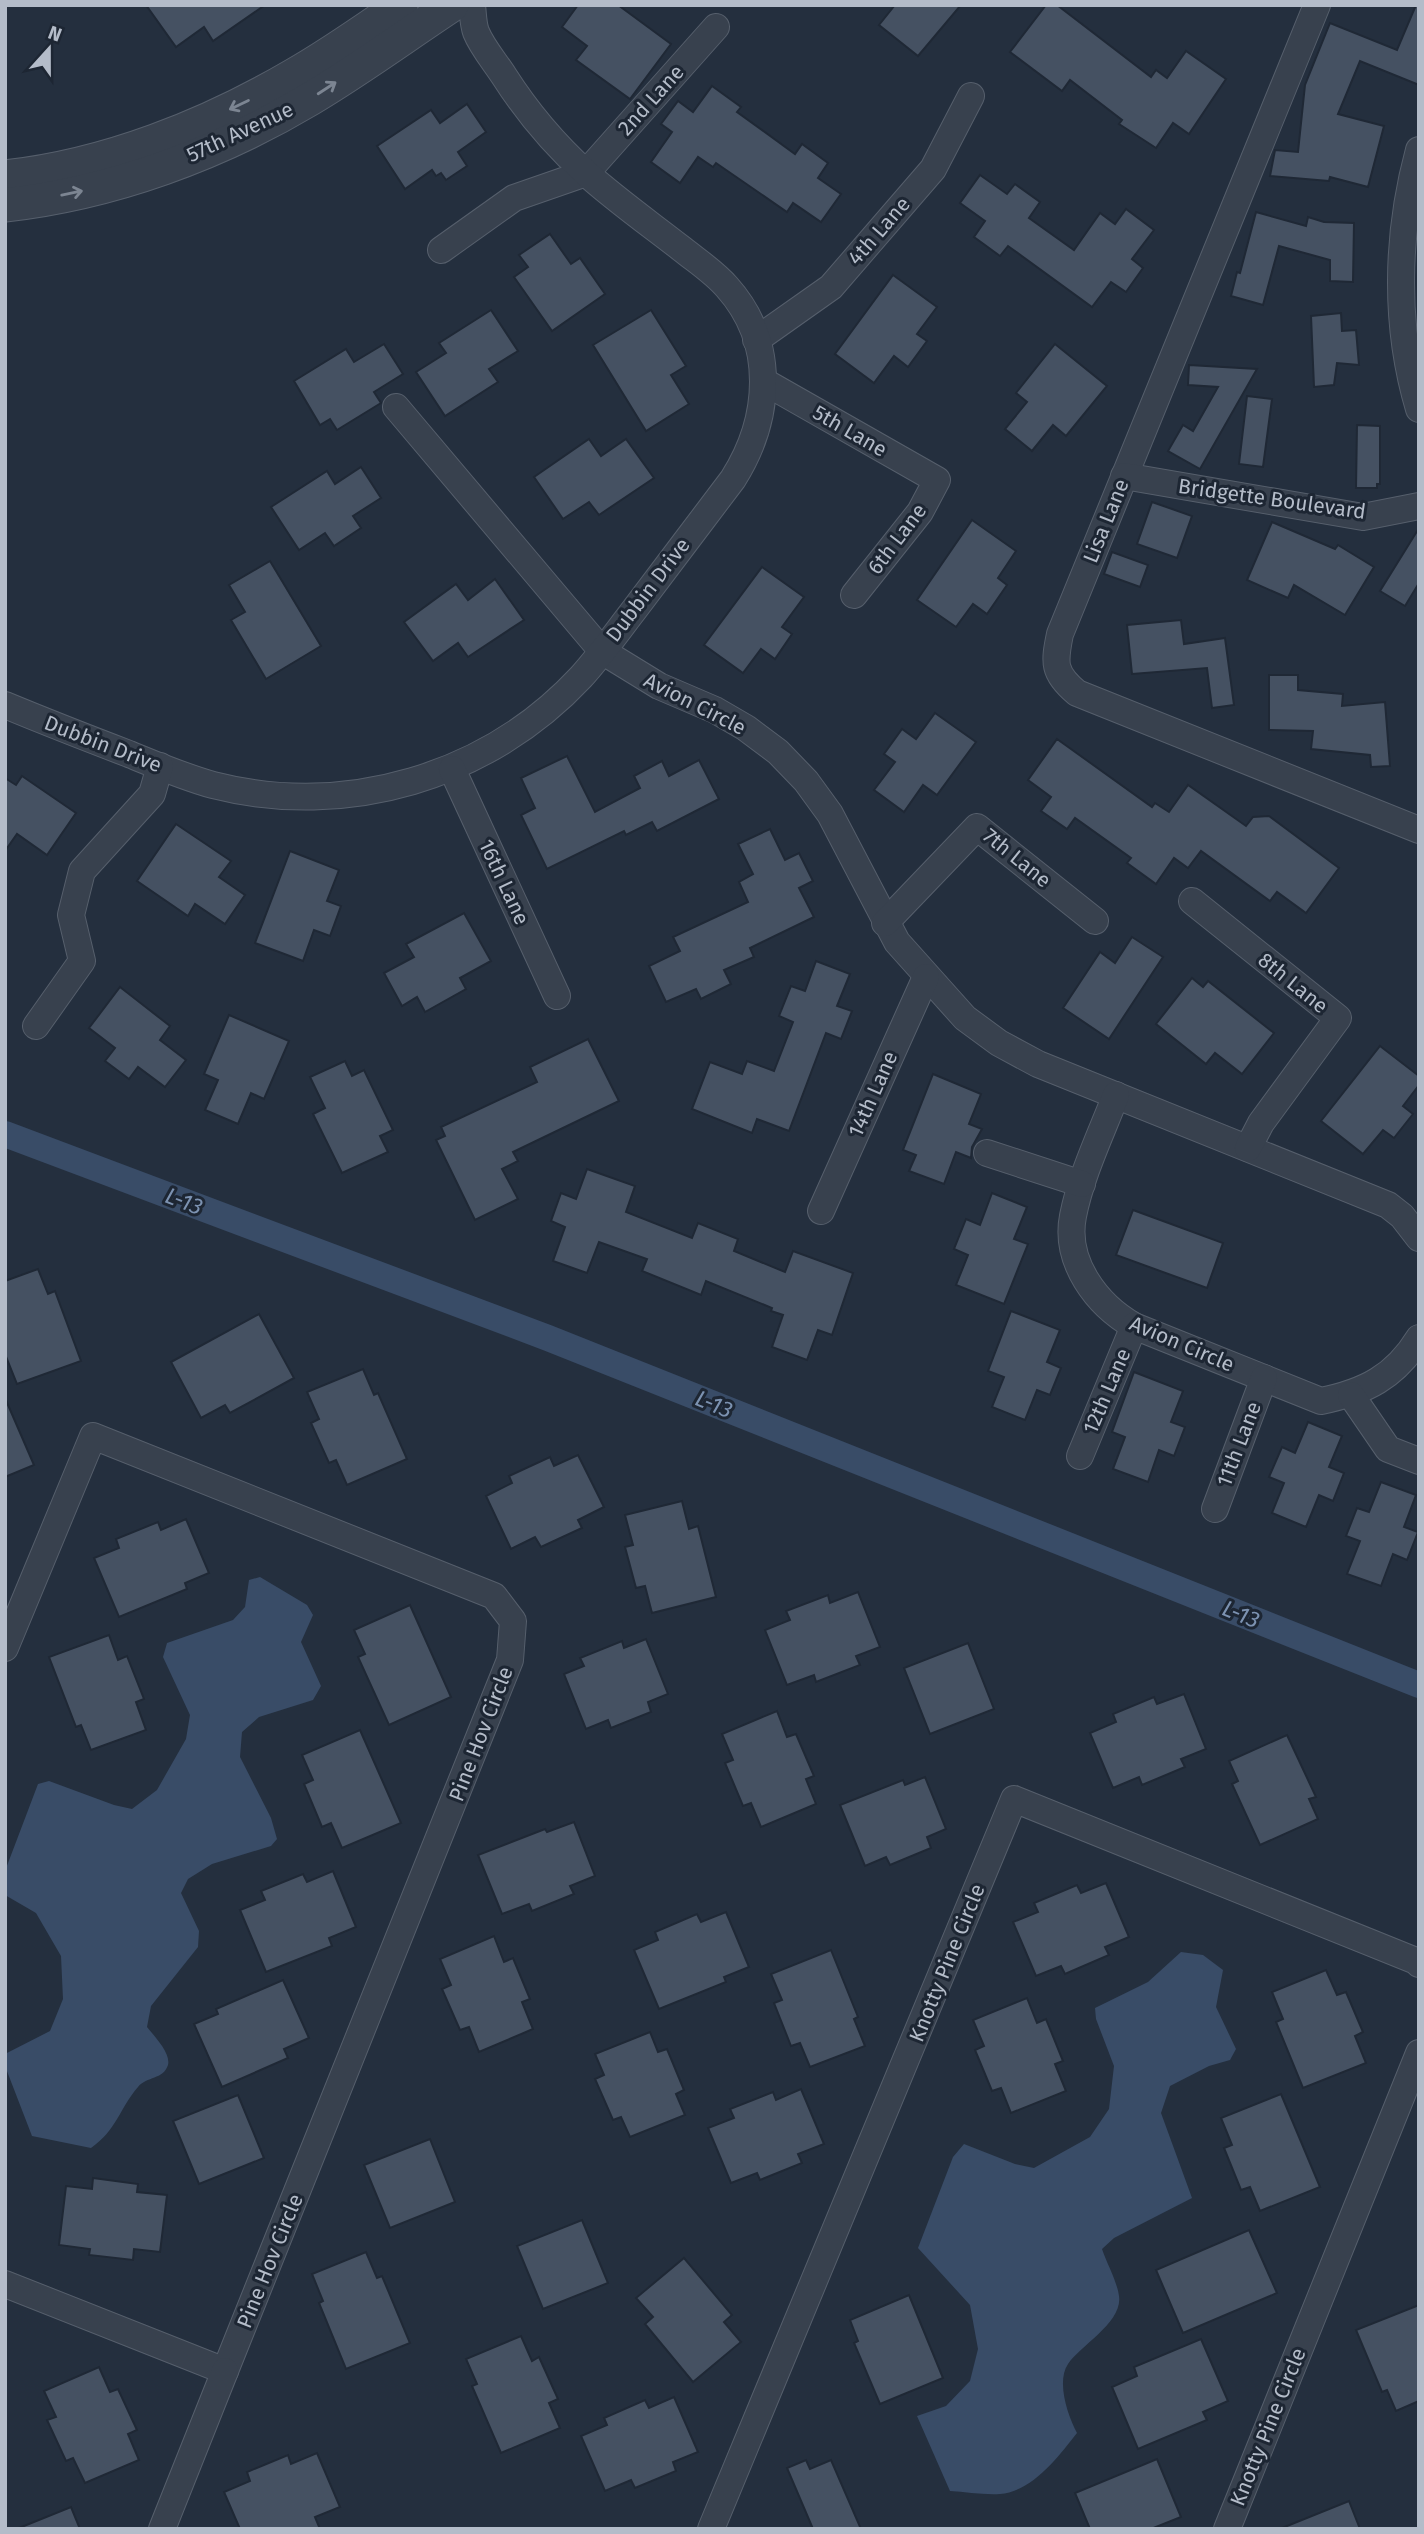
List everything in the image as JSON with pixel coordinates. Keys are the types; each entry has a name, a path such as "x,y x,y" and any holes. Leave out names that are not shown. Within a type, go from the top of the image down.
{"street":[{"name":"57th Avenue","path":"5,177 99,158 177,132 237,106 296,75 401,5"},
{"name":"57th Avenue","path":"5,205 107,186 187,159 250,131 310,99 452,5"},
{"name":"Dubbin Drive","path":"5,705 212,785 246,792 314,797 366,793 417,781 452,769 486,752 530,724 581,677 743,463 762,411 763,381 756,340 740,304 716,276 586,173 547,134 513,90 475,31 472,5"},
{"name":"Lisa Lane","path":"1317,5 1060,634 1056,666 1062,681 1077,693 1419,830"},
{"name":"2nd Lane","path":"586,173 716,27"},
{"name":"4th Lane","path":"756,340 831,287 933,169 971,96"},
{"path":"1419,150 1405,220 1401,283 1402,326 1407,365 1419,410"},
{"path":"441,250 514,198 586,173"},
{"name":"5th Lane","path":"763,381 937,481"},
{"name":"Avion Circle","path":"396,407 602,651 659,686 715,710 746,728 778,752 806,782 830,814 897,942 965,1018 999,1042 1038,1064 1388,1205 1402,1216 1419,1238"},
{"name":"Bridgette Boulevard","path":"1124,477 1363,517 1419,506"},
{"name":"6th Lane","path":"854,595 920,512 937,481"},
{"path":"36,1026 82,961 71,915 82,871 152,794 160,766"},
{"name":"16th Lane","path":"452,769 557,996"},
{"name":"7th Lane","path":"885,923 977,827 1095,921"},
{"name":"8th Lane","path":"1192,901 1338,1018 1261,1123 1248,1147"},
{"name":"14th Lane","path":"821,1211 926,977"},
{"name":"Avion Circle","path":"1116,1095 1082,1184 1072,1219 1076,1256 1092,1291 1119,1318 1321,1401 1351,1395 1383,1378 1399,1364 1419,1338"},
{"path":"987,1153 1082,1184"},
{"name":"12th Lane","path":"1080,1456 1134,1326"},
{"name":"11th Lane","path":"1215,1509 1264,1378"},
{"path":"1351,1395 1388,1449 1419,1461"},
{"name":"Pine Hov Circle","path":"5,1648 93,1436 494,1596 513,1621 510,1660 162,2529"},
{"name":"Knotty Pine Circle","path":"711,2529 1014,1799 1337,1928 1419,1964"},
{"name":"Knotty Pine Circle","path":"1227,2529 1419,2053"},
{"path":"5,2284 225,2371"}],"water":[{"path":"260,1577 307,1605 313,1615 301,1642 321,1686 313,1700 259,1717 242,1732 240,1757 271,1818 277,1839 271,1846 212,1864 188,1879 181,1893 199,1931 198,1947 151,2006 147,2027 167,2055 166,2070 138,2087 107,2134 91,2148 32,2136 5,2066 5,2054 50,2031 63,1999 61,1956 36,1913 5,1895 5,1871 38,1784 49,1781 132,1809 157,1790 186,1739 190,1715 163,1657 167,1643 233,1620 245,1607 249,1580"},
{"path":"1181,1952 1203,1955 1223,1970 1216,2007 1236,2049 1230,2060 1209,2066 1170,2086 1161,2113 1192,2198 1114,2238 1102,2249 1116,2284 1118,2306 1108,2324 1074,2357 1065,2371 1063,2389 1070,2418 1077,2433 1062,2452 1034,2480 1012,2492 994,2494 950,2491 917,2416 946,2406 970,2381 978,2349 970,2305 918,2248 953,2157 964,2144 1015,2164 1034,2168 1090,2137 1109,2109 1114,2066 1096,2019 1095,2008 1148,1982"}],"building":[{"path":"146,5 265,5 213,41 204,27 176,47"},
{"path":"578,5 618,5 671,44 630,99 576,60 587,46 562,27"},
{"path":"895,5 961,5 918,56 879,25"},
{"path":"1046,5 1057,5 1151,77 1156,70 1167,78 1186,51 1226,79 1189,134 1173,123 1156,148 1119,124 1122,120 1070,80 1062,91 1010,52"},
{"path":"1416,5 1419,5 1419,85 1360,61 1338,114 1384,126 1368,187 1330,177 1329,181 1270,176 1275,150 1298,152 1305,85 1330,23 1397,50"},
{"path":"712,86 741,107 737,112 795,154 802,144 828,163 818,178 841,194 821,222 793,203 787,212 716,163 713,167 698,157 680,183 651,162 672,132 661,124 678,101 693,112"},
{"path":"467,104 486,132 458,152 467,166 446,180 441,173 436,176 432,170 405,189 377,146 431,110 440,123"},
{"path":"980,175 1007,194 1015,184 1040,202 1029,218 1074,250 1100,213 1115,224 1126,209 1154,230 1132,259 1143,268 1126,292 1111,282 1092,307 1008,246 1000,256 974,237 985,221 960,203"},
{"path":"1256,212 1306,226 1308,217 1324,222 1354,223 1353,282 1330,281 1330,260 1279,246 1263,305 1231,296"},
{"path":"550,234 571,264 580,258 605,294 552,331 514,277 528,267 519,255"},
{"path":"893,275 937,307 917,334 927,341 908,367 894,356 874,383 835,354"},
{"path":"491,310 518,351 489,369 498,382 445,416 416,372 446,353 439,343"},
{"path":"651,310 686,366 671,375 689,404 646,431 593,345"},
{"path":"1341,313 1342,331 1356,330 1359,365 1337,363 1334,385 1314,387 1311,316"},
{"path":"384,344 403,374 374,392 381,403 337,430 330,419 320,425 294,381 346,349 354,362"},
{"path":"1055,344 1107,386 1066,436 1053,425 1032,451 1005,429 1027,402 1016,393"},
{"path":"1189,365 1257,369 1200,469 1168,451 1183,425 1193,431 1218,387 1188,385"},
{"path":"1247,396 1272,399 1263,467 1239,464"},
{"path":"1357,425 1380,426 1380,484 1377,484 1377,488 1356,488"},
{"path":"589,439 601,456 626,439 654,478 599,515 589,502 563,519 534,477"},
{"path":"361,467 381,498 353,516 361,528 334,546 325,533 299,550 271,507 327,471 335,484"},
{"path":"1152,502 1192,516 1177,558 1137,544"},
{"path":"972,520 1016,551 998,578 1007,585 987,614 973,604 956,627 917,600"},
{"path":"1272,522 1335,549 1338,545 1374,567 1345,615 1294,585 1288,598 1247,580"},
{"path":"1419,528 1419,583 1405,606 1380,591"},
{"path":"1112,552 1148,565 1140,587 1104,574"},
{"path":"270,561 321,646 266,679 231,620 245,612 229,585"},
{"path":"762,567 804,597 782,627 792,634 775,659 761,649 743,673 704,645"},
{"path":"495,579 524,620 468,657 458,643 433,661 404,622 456,584 468,600"},
{"path":"1181,620 1184,644 1225,638 1234,705 1212,708 1207,668 1132,674 1127,625"},
{"path":"1269,675 1298,675 1298,690 1343,694 1342,706 1385,702 1390,766 1371,767 1370,755 1311,749 1313,731 1269,730"},
{"path":"935,713 976,742 937,795 923,785 904,812 874,790 895,762 884,754 902,729 916,739"},
{"path":"1057,739 1152,807 1155,803 1169,812 1188,785 1246,826 1253,817 1269,816 1339,868 1306,913 1277,892 1270,901 1201,851 1188,868 1174,858 1156,884 1127,863 1131,858 1075,818 1067,829 1041,811 1051,797 1028,780"},
{"path":"567,756 595,812 640,788 634,776 662,761 669,776 699,760 719,799 657,831 652,822 626,835 624,831 547,869 521,815 535,808 521,778"},
{"path":"22,776 76,813 47,855 17,834 5,851 5,778 16,785"},
{"path":"176,824 231,861 219,877 245,895 225,924 195,904 188,916 137,881"},
{"path":"770,829 785,860 799,853 813,881 799,888 814,917 750,948 754,957 724,970 731,984 701,999 696,989 666,1002 649,966 680,951 673,937 748,902 739,882 753,874 738,844"},
{"path":"290,851 339,870 327,901 341,906 330,936 314,930 303,961 255,943"},
{"path":"464,913 491,961 460,978 466,989 425,1012 417,997 402,1006 384,973 414,957 406,944"},
{"path":"1132,937 1163,957 1109,1039 1063,1008 1100,952 1115,963"},
{"path":"816,961 850,974 837,1006 852,1011 841,1039 826,1033 789,1131 757,1119 752,1133 692,1109 710,1062 742,1074 747,1061 774,1071 793,1022 779,1016 791,986 805,991"},
{"path":"1192,978 1203,987 1208,981 1274,1033 1242,1074 1215,1053 1206,1064 1156,1024"},
{"path":"120,987 170,1026 160,1040 186,1060 165,1087 138,1067 129,1079 105,1061 115,1048 89,1028"},
{"path":"229,1015 289,1041 264,1099 251,1093 238,1124 205,1110 218,1080 204,1074"},
{"path":"588,1039 619,1101 513,1152 518,1161 502,1169 518,1199 475,1220 436,1140 445,1136 441,1127 537,1082 530,1067"},
{"path":"1380,1046 1419,1076 1419,1085 1403,1106 1413,1114 1394,1138 1383,1130 1363,1154 1321,1121"},
{"path":"345,1061 352,1076 364,1070 393,1130 380,1136 388,1152 342,1173 313,1114 325,1108 310,1077"},
{"path":"933,1074 981,1094 969,1124 982,1129 972,1147 971,1158 956,1152 944,1184 909,1171 916,1155 903,1150"},
{"path":"587,1169 635,1186 626,1212 692,1238 698,1223 738,1239 734,1251 785,1272 793,1251 853,1273 832,1335 818,1330 807,1360 772,1347 783,1315 706,1281 701,1295 642,1271 647,1259 599,1242 587,1273 553,1261 565,1227 551,1221 561,1193 576,1199"},
{"path":"992,1193 1027,1207 1014,1239 1028,1244 1004,1304 956,1285 968,1255 954,1249 966,1219 980,1225"},
{"path":"1133,1210 1223,1243 1207,1288 1116,1255"},
{"path":"38,1269 48,1294 55,1291 81,1361 17,1384 5,1354 5,1281"},
{"path":"1011,1311 1060,1330 1047,1362 1061,1368 1050,1395 1037,1390 1025,1420 992,1407 1004,1377 988,1371"},
{"path":"259,1314 294,1378 230,1413 225,1405 201,1418 171,1362"},
{"path":"363,1369 374,1395 378,1393 407,1459 347,1485 336,1460 329,1463 311,1423 319,1419 307,1392"},
{"path":"1134,1372 1183,1391 1171,1422 1185,1427 1174,1456 1159,1450 1148,1482 1113,1469 1125,1437 1112,1432"},
{"path":"5,1398 34,1465 5,1477"},
{"path":"1308,1422 1342,1436 1329,1467 1344,1473 1333,1501 1319,1495 1306,1527 1272,1513 1284,1483 1269,1477 1282,1447 1295,1453"},
{"path":"578,1455 604,1507 578,1520 582,1528 541,1547 535,1537 511,1549 486,1496 512,1483 509,1476 550,1457 554,1466"},
{"path":"1381,1482 1416,1495 1404,1527 1418,1532 1407,1560 1393,1554 1381,1586 1347,1574 1360,1541 1346,1536 1357,1508 1369,1512"},
{"path":"682,1501 689,1529 698,1526 716,1597 652,1613 645,1586 636,1588 625,1547 633,1545 625,1515"},
{"path":"186,1519 209,1573 185,1583 187,1589 119,1617 94,1558 119,1548 116,1539 158,1522 161,1530"},
{"path":"858,1592 880,1647 856,1656 860,1665 816,1682 814,1675 787,1685 765,1630 790,1620 786,1611 828,1595 830,1603"},
{"path":"410,1605 451,1697 389,1725 358,1657 365,1654 354,1630"},
{"path":"109,1635 118,1660 127,1656 144,1699 136,1702 146,1730 91,1750 81,1725 76,1727 49,1657"},
{"path":"646,1639 668,1694 648,1702 651,1712 611,1728 608,1720 586,1729 564,1674 584,1666 580,1658 622,1641 624,1648"},
{"path":"968,1643 994,1709 930,1734 904,1668"},
{"path":"1184,1694 1206,1749 1181,1759 1185,1767 1142,1785 1139,1777 1113,1788 1090,1733 1116,1722 1113,1714 1154,1697 1157,1704"},
{"path":"777,1711 787,1737 796,1734 814,1776 806,1779 816,1804 761,1827 751,1803 743,1806 725,1763 733,1760 722,1734"},
{"path":"360,1730 401,1823 342,1848 331,1823 322,1827 304,1784 313,1780 302,1755"},
{"path":"1287,1735 1316,1797 1309,1799 1318,1819 1260,1845 1232,1784 1238,1781 1229,1761"},
{"path":"925,1777 946,1829 927,1837 931,1848 890,1865 886,1857 865,1866 840,1805 903,1780 905,1785"},
{"path":"574,1822 595,1876 570,1886 574,1894 532,1911 529,1904 502,1914 478,1855 545,1829 547,1832"},
{"path":"333,1871 356,1927 329,1938 332,1946 266,1972 240,1910 265,1900 261,1891 303,1874 307,1882"},
{"path":"1106,1883 1129,1937 1105,1947 1109,1955 1065,1974 1061,1966 1036,1976 1013,1922 1038,1912 1034,1903 1077,1885 1081,1893"},
{"path":"726,1912 749,1967 724,1977 726,1982 659,2009 634,1950 658,1940 655,1932 697,1914 701,1922"},
{"path":"494,1936 504,1962 513,1958 530,1999 522,2002 533,2029 479,2052 469,2027 460,2030 442,1989 451,1985 440,1959"},
{"path":"831,1950 858,2017 854,2019 865,2046 810,2067 800,2043 791,2046 774,2003 782,2000 771,1974"},
{"path":"1326,1970 1337,1995 1346,1992 1363,2032 1355,2036 1366,2063 1303,2088 1276,2022 1283,2019 1272,1992"},
{"path":"283,1980 309,2038 284,2049 288,2058 222,2087 194,2024 218,2014 216,2009"},
{"path":"1027,1998 1037,2023 1046,2019 1063,2061 1055,2064 1066,2091 1011,2113 1001,2088 992,2091 975,2050 984,2046 973,2020"},
{"path":"650,2032 658,2052 667,2049 684,2090 676,2094 685,2115 630,2137 621,2117 613,2120 595,2079 604,2075 595,2054"},
{"path":"801,2089 824,2144 798,2154 802,2163 760,2180 757,2173 731,2183 708,2128 734,2118 730,2109 773,2092 776,2100"},
{"path":"1281,2094 1320,2187 1260,2211 1250,2187 1241,2190 1224,2148 1232,2145 1221,2118"},
{"path":"238,2095 264,2158 199,2184 173,2121"},
{"path":"430,2139 455,2202 390,2228 364,2165"},
{"path":"93,2178 138,2184 137,2192 167,2195 160,2252 134,2249 133,2260 89,2255 90,2249 59,2245 66,2186 92,2189"},
{"path":"582,2220 608,2283 543,2309 517,2246"},
{"path":"1249,2230 1277,2293 1183,2333 1156,2270"},
{"path":"366,2252 377,2278 382,2276 410,2343 346,2369 319,2303 323,2301 312,2274"},
{"path":"684,2258 732,2315 724,2322 741,2342 693,2382 645,2324 653,2317 636,2298"},
{"path":"909,2295 943,2378 880,2404 854,2343 858,2341 850,2320"},
{"path":"1419,2305 1419,2401 1396,2411 1387,2390 1382,2392 1356,2330"},
{"path":"521,2336 532,2361 539,2357 558,2399 549,2403 560,2428 501,2453 472,2386 477,2384 466,2359"},
{"path":"1201,2339 1228,2401 1203,2412 1207,2420 1138,2449 1112,2387 1137,2376 1134,2367"},
{"path":"99,2367 110,2392 118,2389 137,2430 128,2434 139,2460 85,2483 73,2458 66,2461 47,2420 56,2417 44,2391"},
{"path":"674,2397 698,2452 673,2462 676,2471 635,2488 631,2480 605,2491 581,2436 607,2425 604,2418 645,2400 649,2408"},
{"path":"317,2453 340,2507 315,2517 320,2529 240,2529 224,2492 250,2481 247,2472 288,2455 291,2464"},
{"path":"1157,2459 1181,2517 1151,2529 1090,2529 1075,2493"},
{"path":"806,2460 810,2469 831,2460 861,2529 813,2529 787,2468"},
{"path":"1349,2501 1360,2529 1282,2529 1282,2528"},
{"path":"71,2507 80,2529 19,2529 19,2528"}],"waterway":[{"name":"L-13","path":"5,1134 548,1338 1419,1685"}]}
